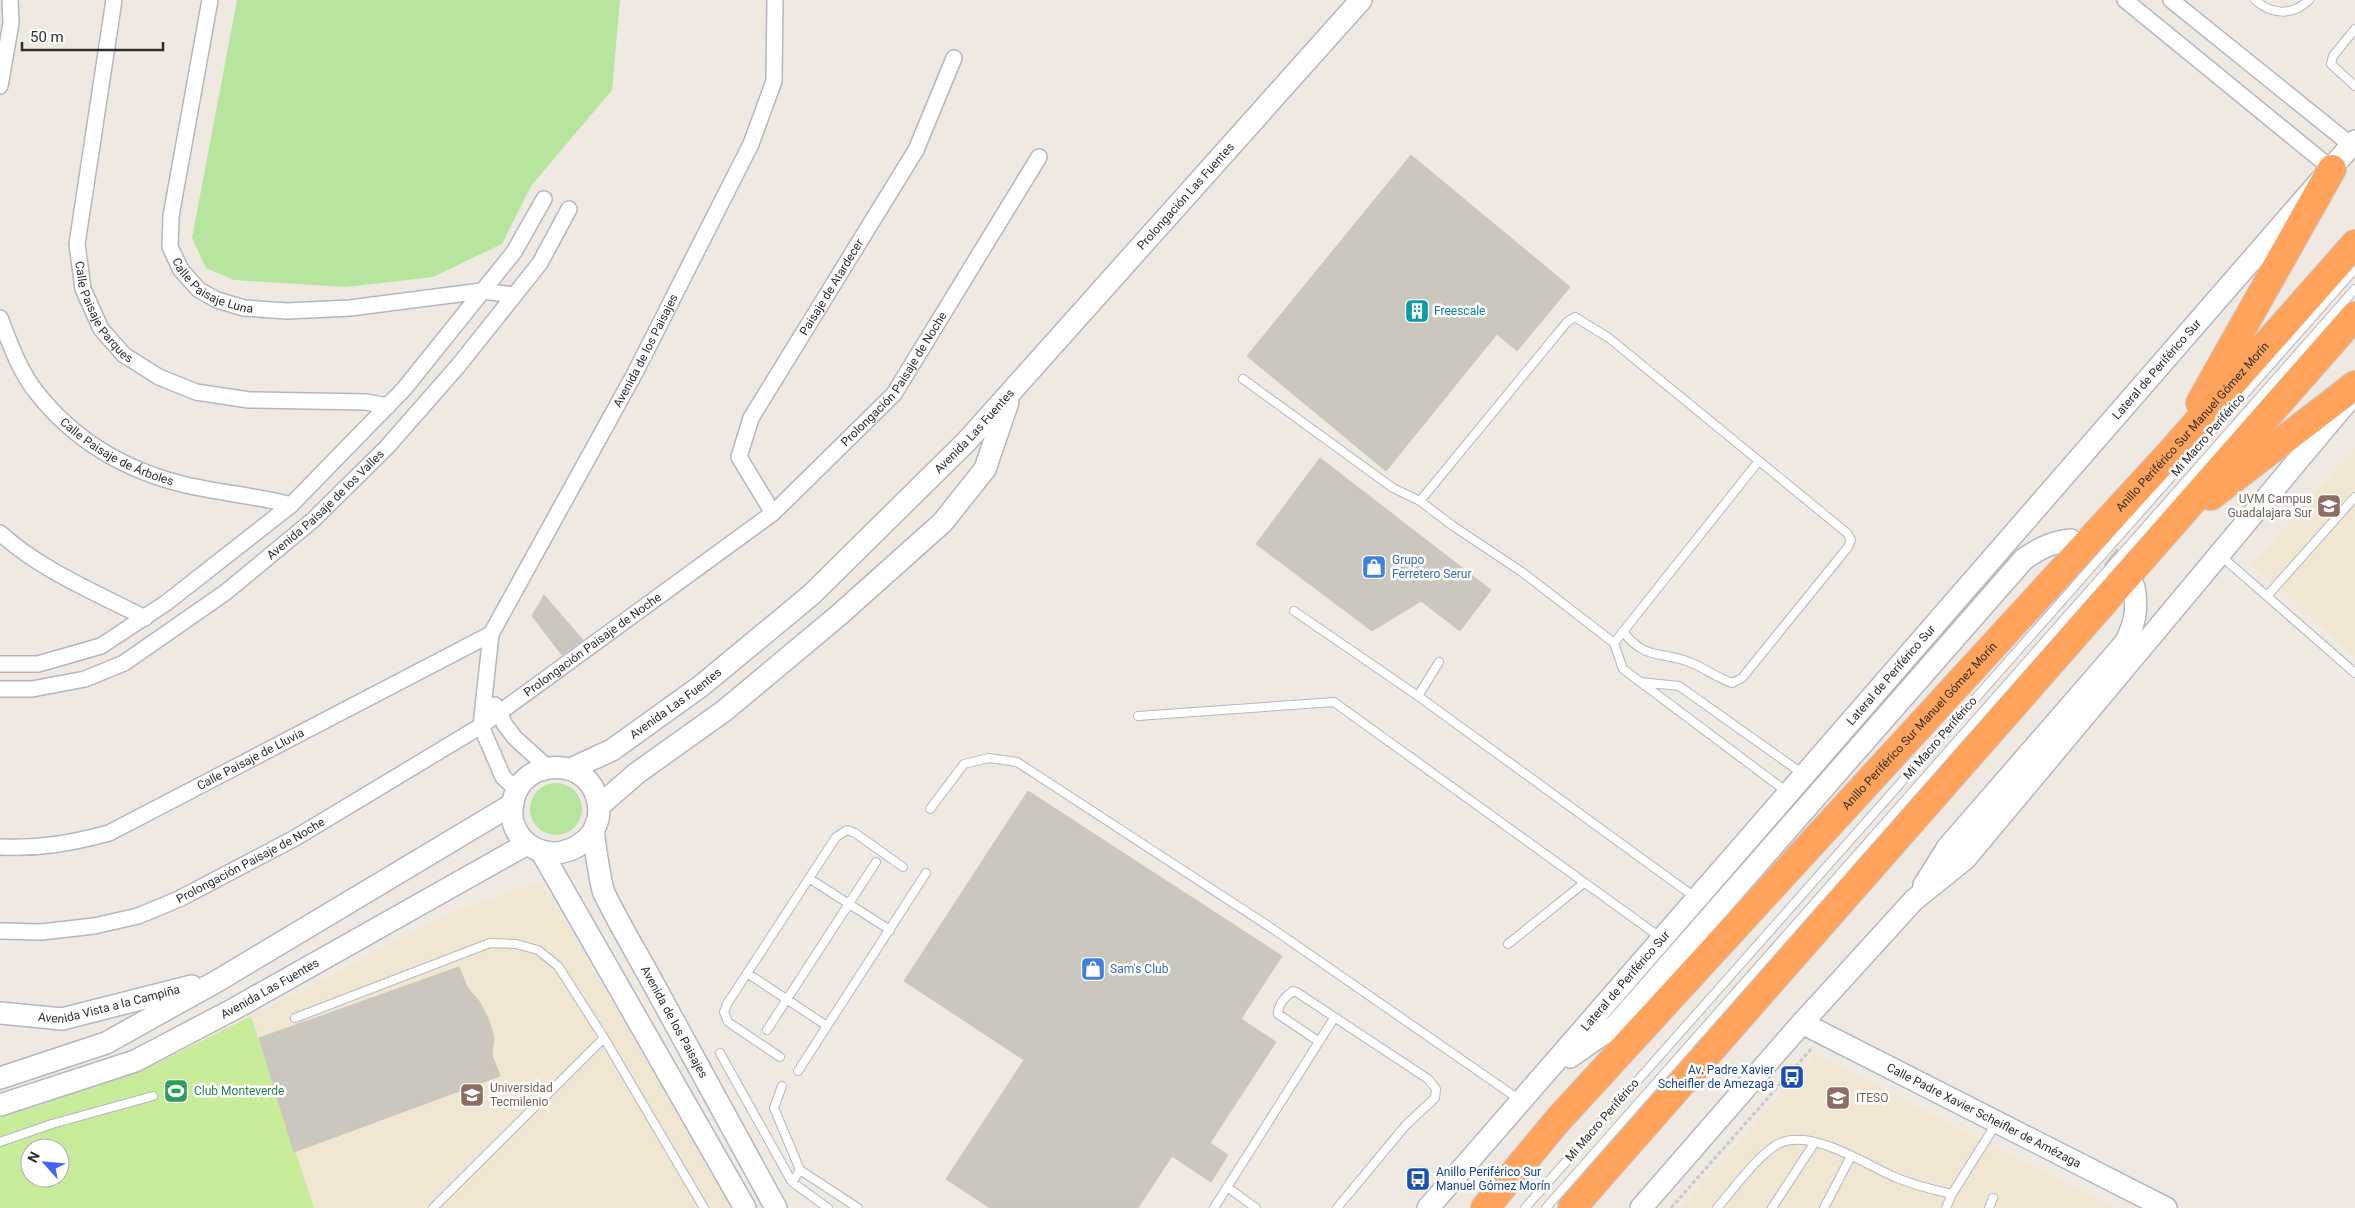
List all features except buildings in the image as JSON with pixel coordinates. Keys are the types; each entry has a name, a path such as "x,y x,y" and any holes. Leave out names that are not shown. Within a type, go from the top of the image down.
{"highway":[{"path":"2172,452 2332,169"},
{"name":"Anillo Periférico Sur Manuel Gómez Morín","path":"1485,1208 1558,1120 2172,452 2355,244"},
{"path":"1572,1208 2158,537 2355,316"},
{"path":"2158,537 2355,385"},
{"path":"1467,1208 1558,1120"}],"street":[{"path":"0,85 11,23 10,0"},
{"name":"Calle Paisaje Parques","path":"114,0 77,244 83,289 101,329 124,355 159,377 196,392 249,400 366,402 388,406"},
{"name":"Calle Paisaje Luna","path":"210,0 171,224 170,247 181,270 199,290 217,300 244,308 286,311 370,306 482,291 514,296"},
{"name":"Avenida de los Paisajes","path":"481,726 487,691 491,634 635,373 751,144 774,81 775,0"},
{"name":"Prolongación Las Fuentes","path":"1012,392 1361,0"},
{"path":"2125,0 2332,169"},
{"path":"2171,0 2353,143"},
{"name":"Paisaje de Atardecer","path":"773,513 739,457 751,418 916,150 954,58"},
{"name":"Lateral de Periférico Sur","path":"1428,1208 1662,938 1698,900 2353,143"},
{"name":"Prolongación Paisaje de Noche","path":"0,931 41,932 94,926 138,916 179,899 295,838 481,726 773,513 894,394 1038,157"},
{"name":"Avenida Paisaje de los Valles","path":"0,664 38,664 68,657 101,646 145,618 219,563 291,505 388,406 514,252 544,199"},
{"name":"Avenida Paisaje de los Valles","path":"0,690 32,689 85,679 124,663 226,592 313,520 387,447 425,406 540,263 568,209"},
{"name":"Calle Paisaje de Árboles","path":"0,318 12,351 36,393 75,434 114,459 151,475 187,485 291,505"},
{"name":"Avenida Las Fuentes","path":"571,769 612,750 700,686 811,595 968,441 1012,392"},
{"name":"Avenida Las Fuentes","path":"599,806 637,773 724,711 839,615 943,522 985,469 1012,392"},
{"path":"1641,1208 1802,1024 1914,900 1965,859 2355,392"},
{"path":"0,533 17,548 48,569 145,618"},
{"path":"1547,1072 1616,1025 2024,559 2041,548 2056,542 2071,540"},
{"path":"1914,900 1948,847 2125,643 2133,628 2138,606 2134,588"},
{"name":"Calle Paisaje de Lluvia","path":"0,847 18,848 68,845 109,833 491,634"},
{"path":"487,691 505,725 515,738 547,767"},
{"path":"481,726 502,777 515,797"},
{"path":"534,848 559,853 577,848 594,830 598,819 599,806 595,791 585,778 571,769 547,767 525,779 515,797 514,825 534,848 745,1208"},
{"path":"0,1078 106,1043 218,980 515,797"},
{"name":"Avenida de los Paisajes","path":"594,830 603,891 776,1208"},
{"name":"Avenida Las Fuentes","path":"0,1106 135,1061 534,848"},
{"name":"Avenida Vista a la Campiña","path":"0,1013 62,1019 218,980"},
{"name":"Calle Padre Xavier Scheifler de Amézaga","path":"1802,1024 2166,1208"}],"lane":[{"path":"2255,0 2279,13 2300,9 2309,0"},
{"path":"2355,28 2333,56 2331,64 2355,86"},
{"name":"Mi Macro Periférico","path":"1525,1208 2355,269"},
{"name":"Mi Macro Periférico","path":"1546,1208 2355,289"},
{"path":"1420,500 1567,322 1575,317 1609,338 1847,533 1851,540 1848,548 1742,678 1732,683 1678,658 1656,655 1640,649 1632,644 1623,631"},
{"path":"1243,379 1393,488 1420,500 1453,526 1522,572 1614,643 1623,669 1638,682 1788,794"},
{"path":"1614,643 1758,462"},
{"path":"2267,596 2355,497"},
{"path":"2220,555 2355,673"},
{"path":"1294,611 1418,696 1698,900"},
{"path":"1418,696 1439,662"},
{"path":"1638,682 1679,686 1805,775"},
{"path":"1138,716 1334,702 1662,938"},
{"path":"930,809 964,764 988,758 1017,762 1273,929 1521,1101"},
{"path":"780,1057 728,1022 724,1012 727,1004 746,974 836,837 847,830 855,833 903,867"},
{"path":"767,1030 876,862"},
{"path":"798,1071 926,874"},
{"path":"810,879 890,930"},
{"path":"1508,944 1584,883"},
{"path":"294,1018 490,943 516,944 538,950 558,966 604,1038 704,1208"},
{"path":"746,974 827,1026"},
{"path":"1318,1041 1278,1014 1278,1008 1287,994 1293,991 1298,993 1428,1079 1436,1090 1435,1098 1406,1125 1337,1208"},
{"path":"1214,1208 1334,1018"},
{"path":"433,1208 604,1038"},
{"path":"720,1053 792,1182 828,1208"},
{"path":"782,1086 774,1108 800,1170 858,1208"},
{"path":"0,1142 52,1124 153,1096"},
{"path":"1946,1208 1952,1194 1997,1122"},
{"path":"1717,1208 1766,1153 1780,1143 1798,1139 1815,1142 1851,1156 1899,1179 1952,1194"},
{"path":"1772,1208 1815,1142"},
{"path":"1824,1208 1851,1156"},
{"path":"792,1182 800,1170"},
{"path":"1227,1187 1256,1208"},
{"path":"1989,1208 1994,1198"}],"path":[{"path":"1671,1208 1824,1035"}],"shaded area":[{"name":"UVM Campus Guadalajara Sur","path":"2355,448 2355,657 2252,565"},
{"name":"Universidad Tecmilenio","path":"540,881 734,1208 314,1208 251,1016 453,912"},
{"name":"ITESO","path":"1815,1054 2115,1208 1680,1208"}],"green space":[{"path":"237,0 620,0 612,90 531,186 502,244 433,277 346,287 234,280 206,268 192,238"},
{"path":"551,783 561,783 575,790 582,804 582,814 575,828 561,835 551,835 541,831 534,824 530,814 530,804 534,794 541,787"},
{"name":"Club Monteverde","path":"251,1016 314,1208 0,1208 0,1118 153,1065"}],"tunnel":[{"path":"2082,542 2110,556 2131,581"}],"place":[{"name":"Freescale","path":"1417,311"},
{"name":"UVM Campus Guadalajara Sur","path":"2329,506"},
{"name":"Grupo Ferretero Serur","path":"1374,567"},
{"name":"Sam's Club","path":"1093,969"},
{"name":"Av. Padre Xavier Scheifler de Amezaga","path":"1792,1077"},
{"name":"Club Monteverde","path":"176,1091"},
{"name":"Universidad Tecmilenio","path":"472,1095"},
{"name":"ITESO","path":"1838,1098"},
{"name":"Anillo Periférico Sur Manuel Gómez Morín","path":"1418,1179"}]}
